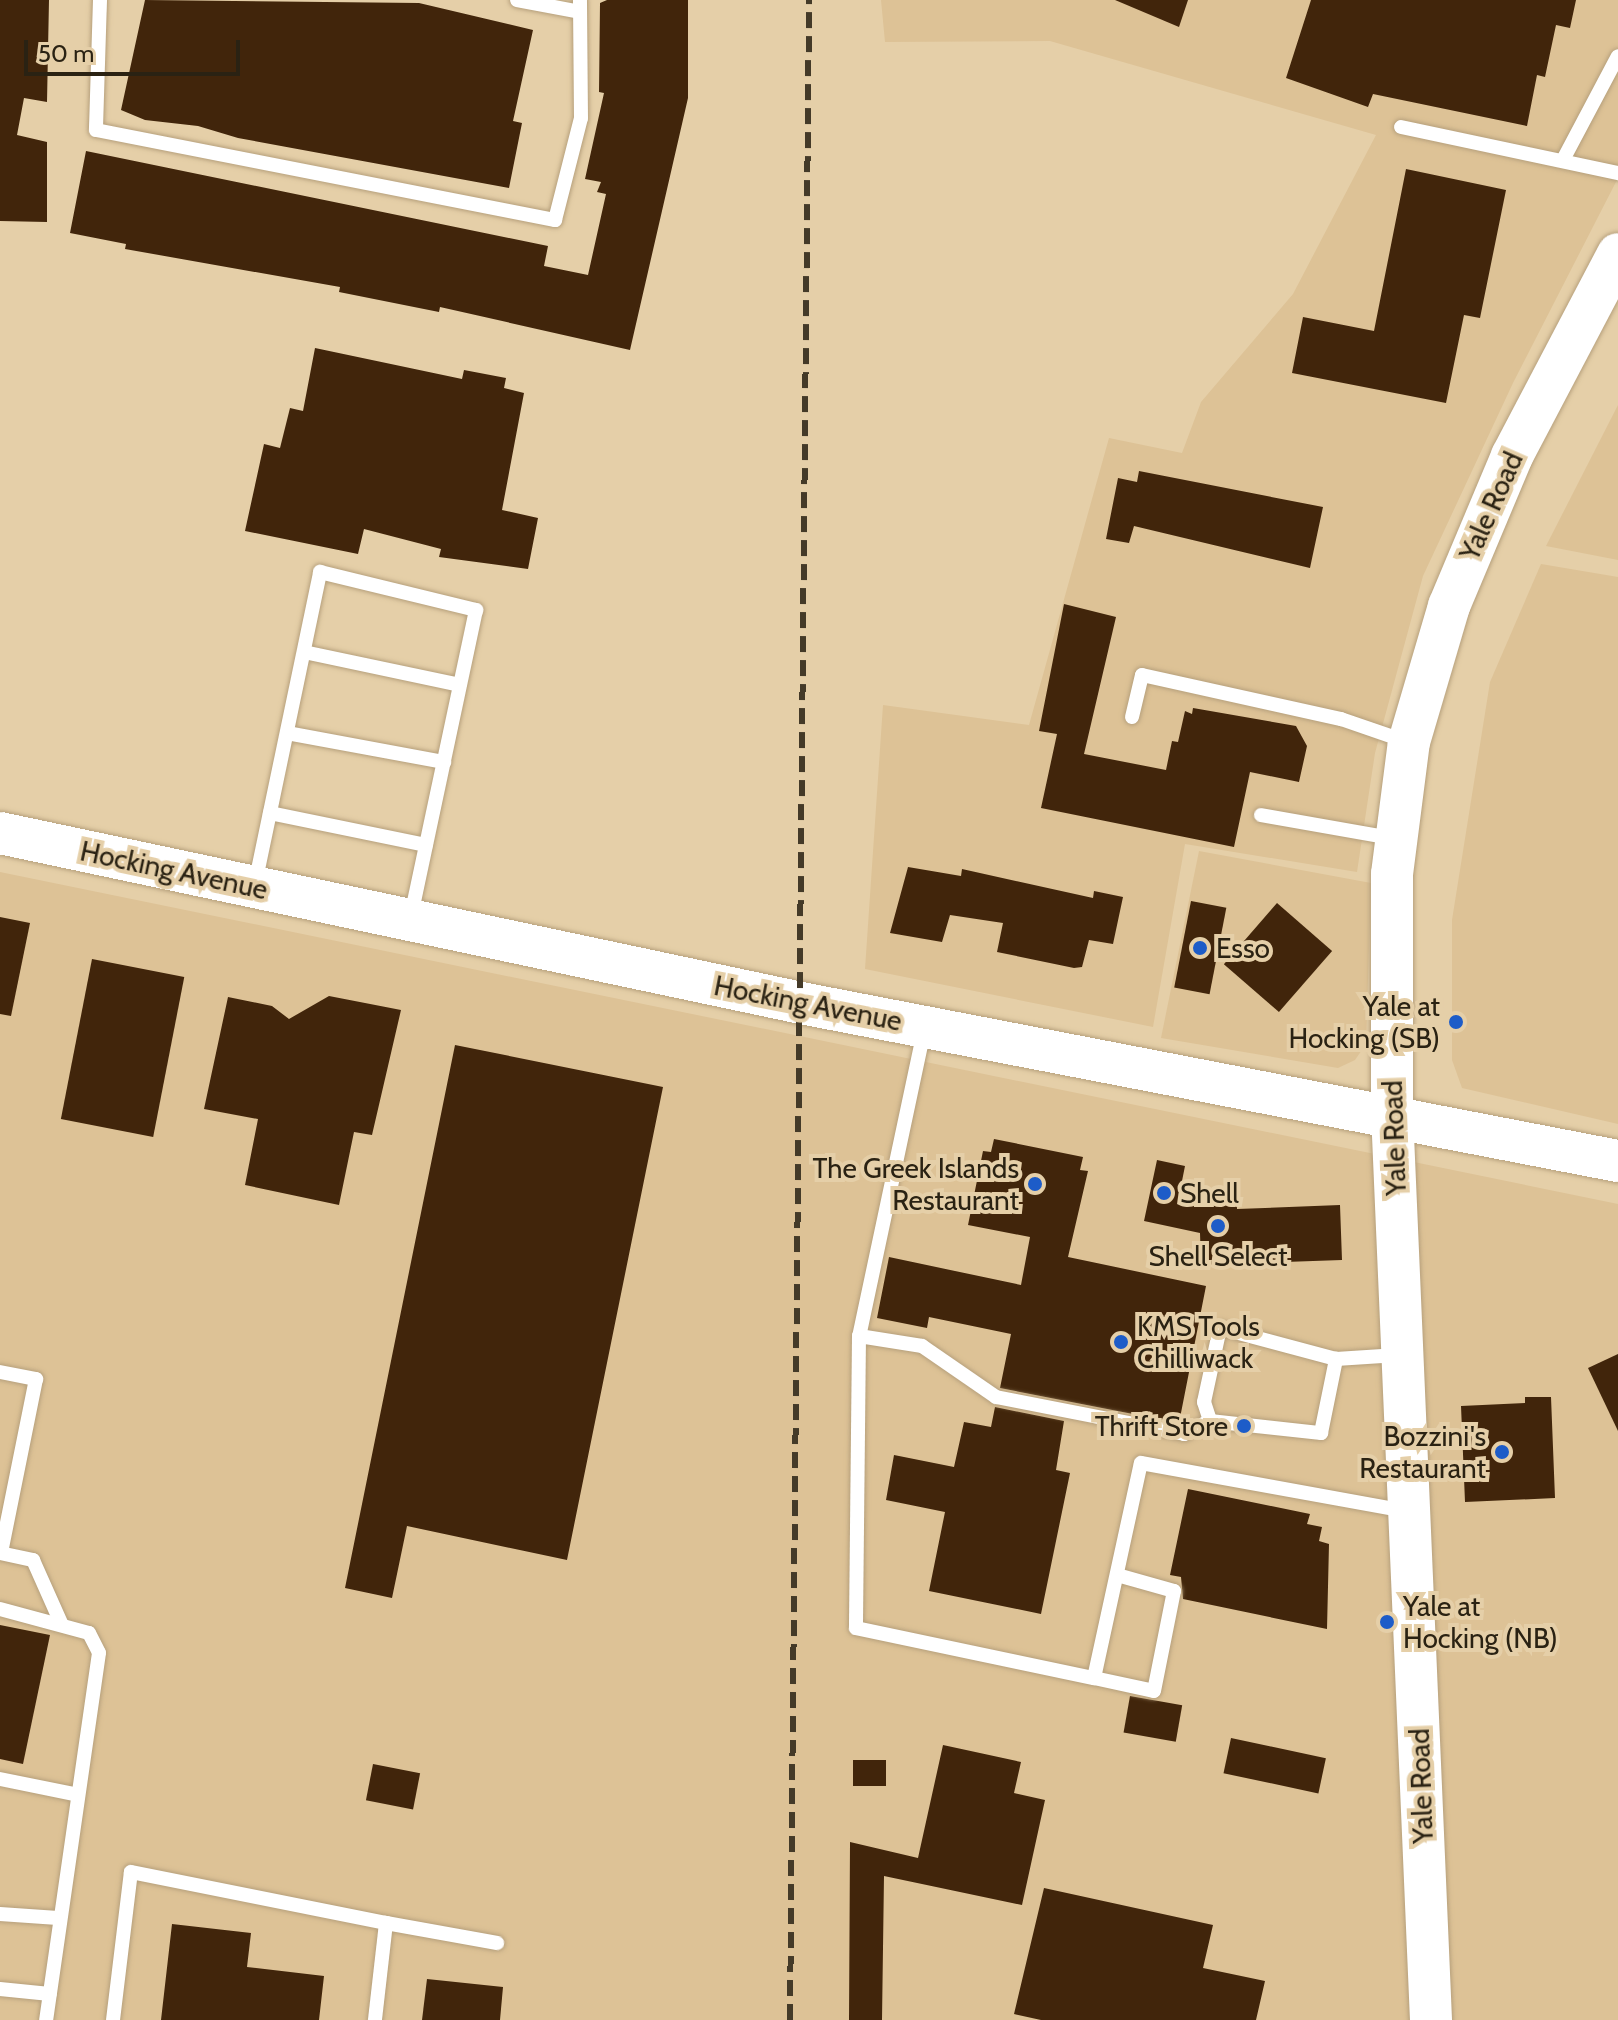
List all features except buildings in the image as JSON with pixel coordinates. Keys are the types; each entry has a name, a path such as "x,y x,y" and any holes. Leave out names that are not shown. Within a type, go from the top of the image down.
{"main road":[{"name":"Yale Road","path":"1430,2000 1392,1114 1389,954 1397,839 1409,742 1449,606 1481,525 1618,254"},
{"name":"Hocking Avenue","path":"0,833 925,1027 1392,1114 1618,1161"},
{"path":"1398,2020 1430,2000"}],"lane":[{"path":"100,0 96,130 555,220 581,118 580,6 517,0"},
{"path":"1564,158 1618,56"},
{"path":"1401,127 1564,158 1618,173"},
{"path":"255,887 320,572 476,610 410,920"},
{"path":"304,652 460,685"},
{"path":"1132,717 1142,675 1341,719 1409,742"},
{"path":"287,733 444,762"},
{"path":"270,813 426,845"},
{"path":"1261,815 1397,839"},
{"path":"925,1027 859,1336 856,1628 1154,1691 1174,1591 1117,1575"},
{"path":"1210,1421 1204,1402 1220,1328 1336,1359 1403,1355"},
{"path":"859,1336 922,1346 996,1397 1184,1434 1210,1421 1321,1433 1336,1359"},
{"path":"0,1372 36,1379 1,1553 33,1560 62,1625"},
{"path":"1094,1678 1141,1463 1409,1512"},
{"path":"0,1609 89,1633 99,1653 74,1794 46,2020"},
{"path":"0,1779 74,1794"},
{"path":"113,2020 131,1872 497,1943"},
{"path":"0,1914 58,1918"},
{"path":"375,2020 386,1923"},
{"path":"0,1989 50,1994"}],"shaded area":[{"path":"881,0 1618,0 1618,178 1513,383 1423,576 1375,753 1357,872 1185,844 1153,1027 865,969 883,705 1029,725 1109,438 1182,453 1201,402 1293,294 1376,135 1050,41 885,42"},
{"path":"1618,405 1618,560 1546,546"},
{"path":"1541,564 1618,577 1618,1124 1462,1088 1452,1060 1452,920 1490,682"},
{"path":"1199,851 1371,883 1366,1044 1355,1060 1338,1068 1161,1038"},
{"path":"0,872 1618,1204 1618,2020 0,2020"}],"railway":[{"path":"790,2020 809,0"}],"place":[{"name":"Esso","path":"1200,948"},
{"name":"Yale at Hocking (SB)","path":"1456,1022"},
{"name":"The Greek Islands Restaurant","path":"1035,1184"},
{"name":"Shell","path":"1164,1193"},
{"name":"Shell Select","path":"1218,1226"},
{"name":"KMS Tools Chilliwack","path":"1121,1342"},
{"name":"Thrift Store","path":"1244,1426"},
{"name":"Bozzini's Restaurant","path":"1502,1452"},
{"name":"Yale at Hocking (NB)","path":"1387,1622"}]}
